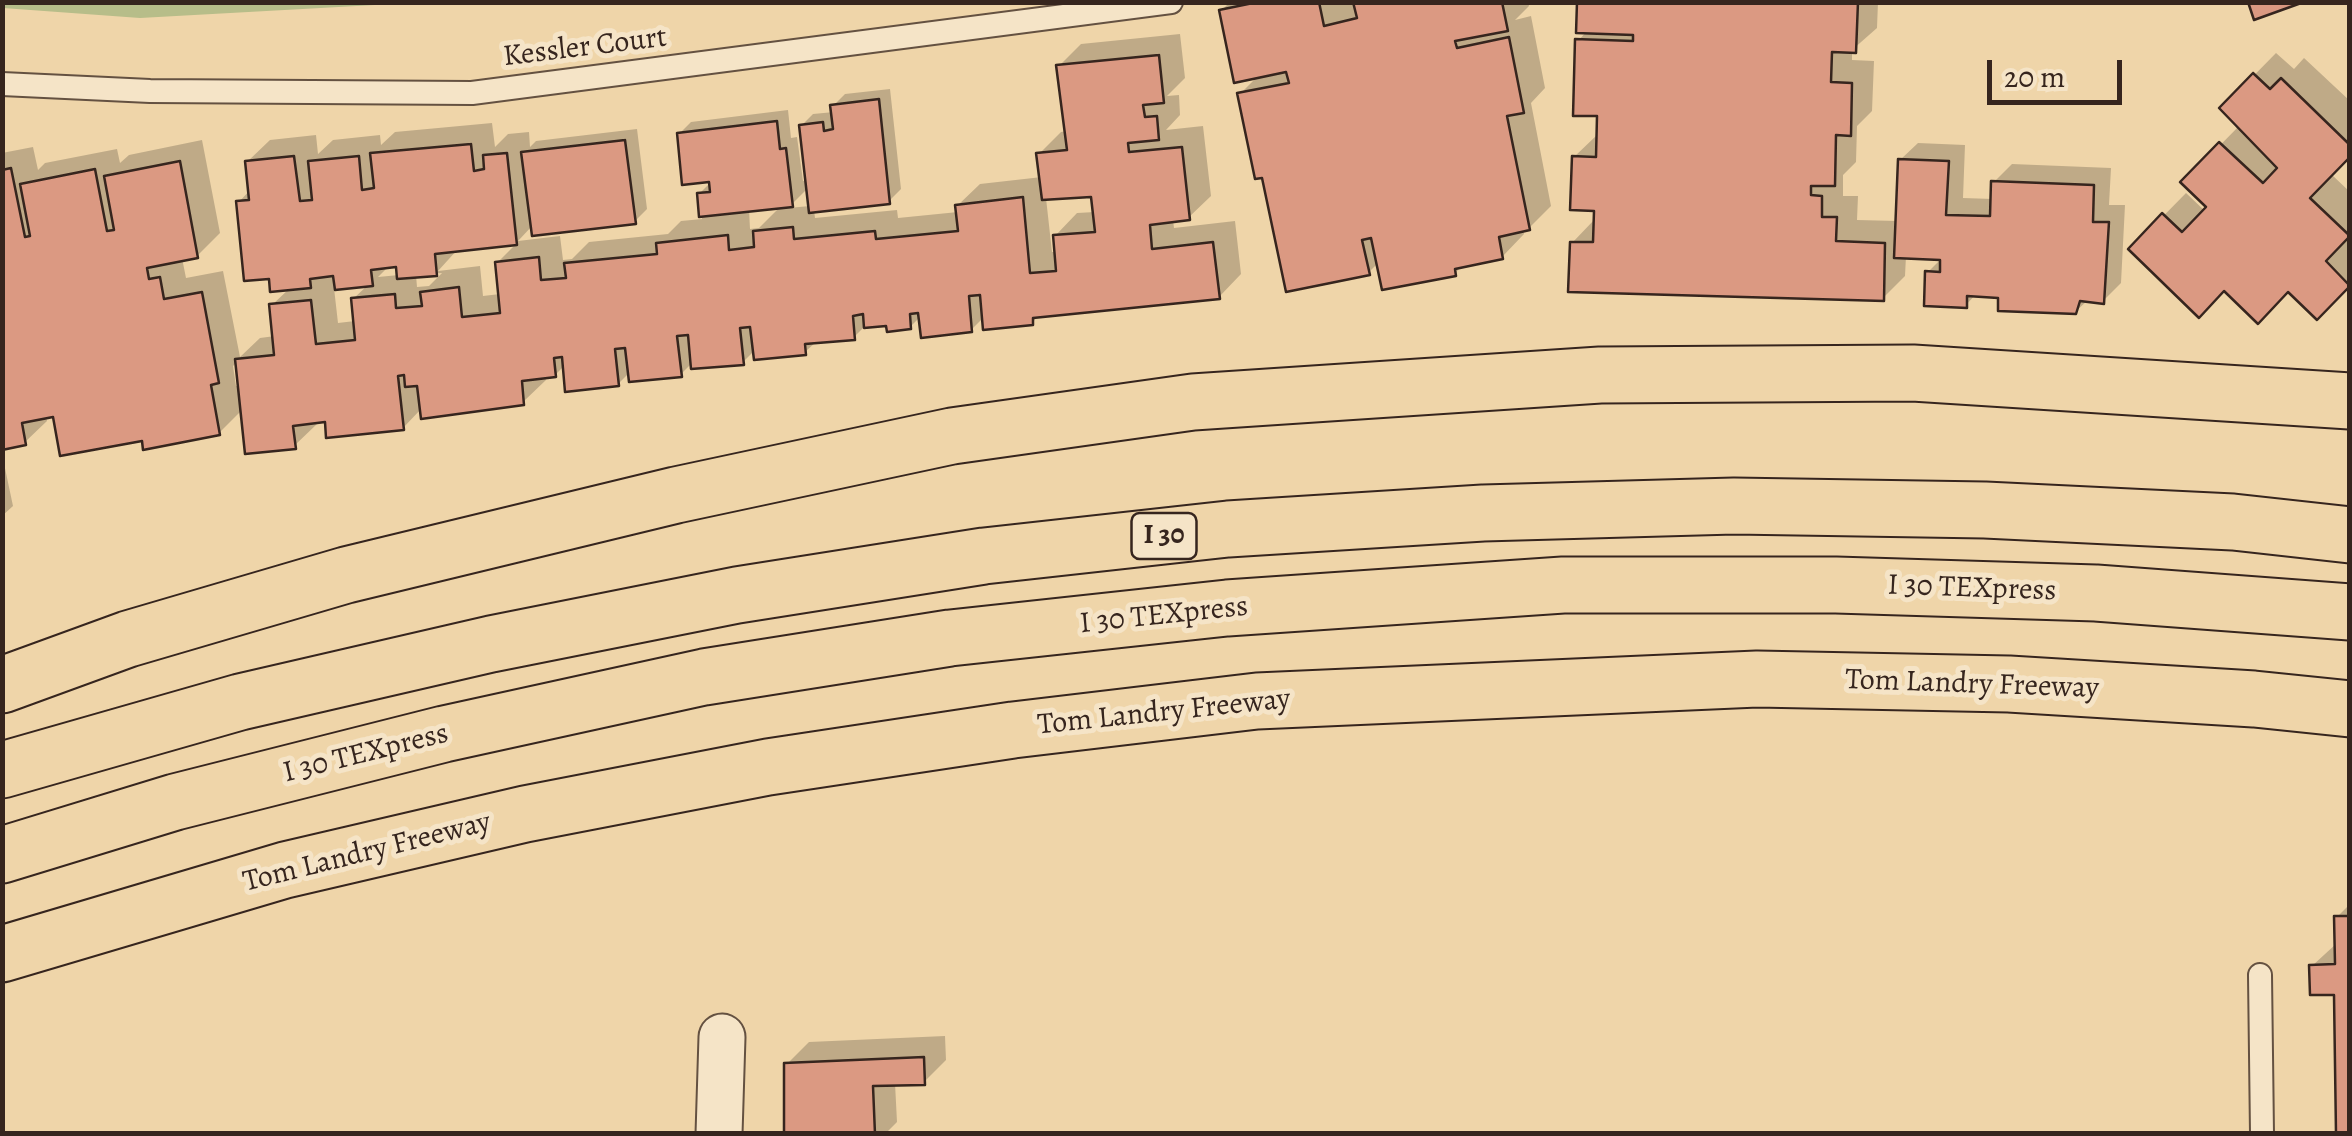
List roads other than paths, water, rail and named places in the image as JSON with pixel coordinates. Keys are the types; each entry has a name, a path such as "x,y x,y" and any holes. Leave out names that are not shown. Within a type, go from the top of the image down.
{"highway":[{"path":"2,685 128,639 346,575 676,495 952,436 1193,402 1600,375 1894,374 2350,401"},
{"name":"I 30","path":"2,770 240,702 491,644 737,594 984,556 1228,529 1483,513 1734,506 1984,510 2232,522 2350,534"},
{"name":"I 30 TEXpress","path":"2,855 175,802 444,734 704,677 950,638 1207,610 1562,585 1836,585 2096,593 2350,612"},
{"name":"Tom Landry Freeway","path":"2,954 285,870 525,814 768,767 1013,730 1257,701 1758,679 2009,684 2350,709"}],"street":[{"path":"719,1134 722,1037"}],"lane":[{"name":"Kessler Court","path":"2,84 150,92 472,93 1171,2"},
{"path":"2260,975 2262,1134"}]}
